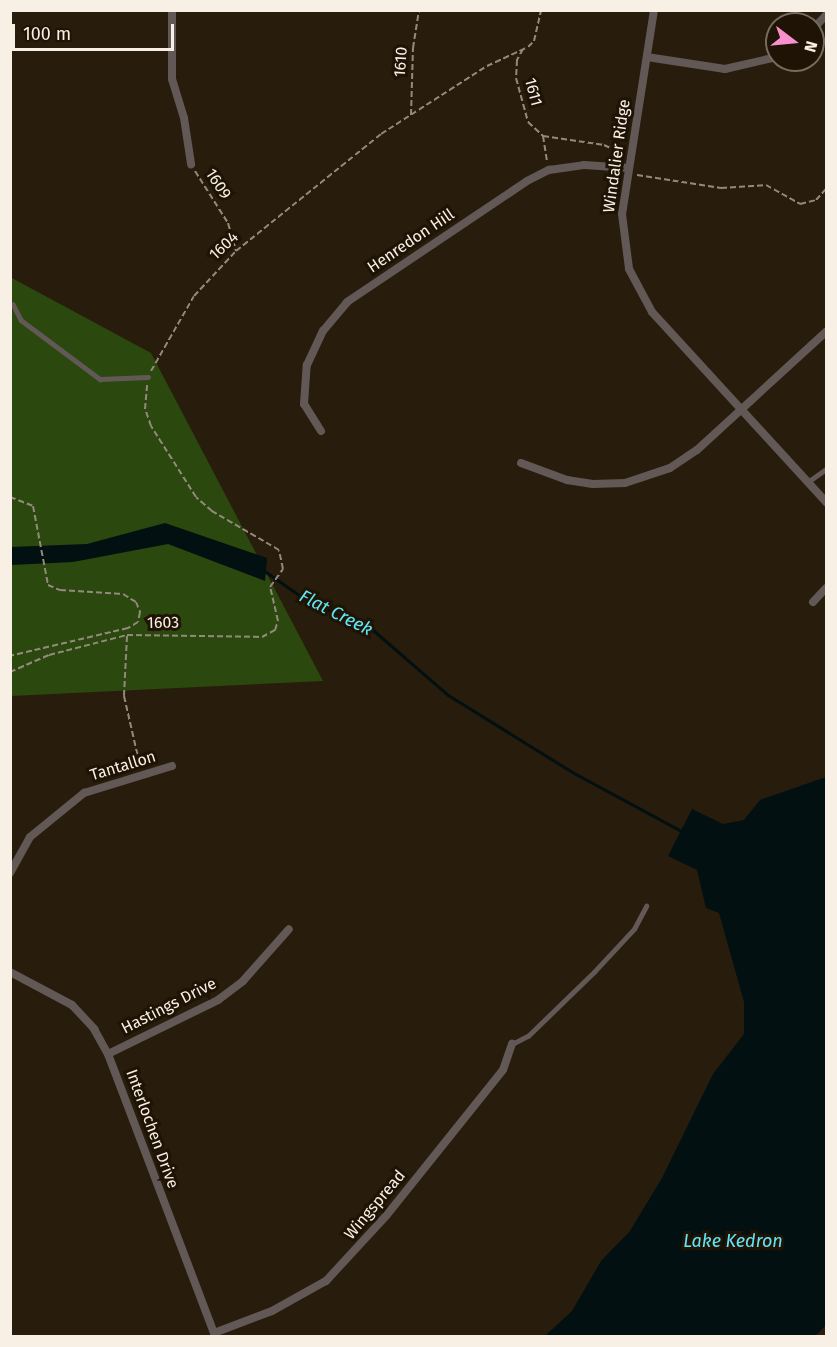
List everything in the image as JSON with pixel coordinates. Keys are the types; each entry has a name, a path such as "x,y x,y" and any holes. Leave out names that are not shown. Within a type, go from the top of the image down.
{"street":[{"path":"172,10 172,79 184,118 191,164"},
{"name":"Windalier Ridge","path":"654,10 631,154 622,231 635,285 665,326 826,502"},
{"path":"647,57 725,69 765,60"},
{"name":"Henredon Hill","path":"321,431 304,404 304,380 314,347 333,317 347,302 527,181 549,170 585,165 629,171"},
{"path":"521,463 585,483 642,479 687,459 826,332"},
{"path":"813,602 826,588"},
{"name":"Tantallon","path":"10,873 30,837 54,815 84,794 172,766"},
{"name":"Hastings Drive","path":"108,1053 231,991 289,929"},
{"name":"Interlochen Drive","path":"10,972 72,1005 94,1029 108,1053 215,1335"},
{"name":"Wingspread","path":"215,1335 272,1311 326,1281 386,1216 503,1070 512,1044"}],"lane":[{"path":"13,304 21,320 100,379 148,376"},
{"path":"809,481 826,469"},
{"path":"512,1044 528,1036 594,972 634,929 646,906"}],"path":[{"name":"1610","path":"411,115 413,48 419,10"},
{"path":"523,49 534,41 541,10"},
{"name":"1604","path":"270,587 283,569 279,550 212,512 179,475 145,409 148,376 194,296 236,251 359,151 486,66 523,49"},
{"name":"1611","path":"523,49 517,60 516,78 528,122 543,136 549,170"},
{"path":"543,136 604,145 631,154"},
{"name":"1609","path":"191,164 228,223 236,251"},
{"path":"629,171 721,188 766,184 800,204 816,200 826,189"},
{"path":"10,497 33,506 42,569 48,585 60,590 123,594 136,602 140,612 138,622 128,628 10,656"},
{"name":"1603","path":"10,672 49,655 127,635 262,637 276,630 278,621 270,587"},
{"path":"127,635 124,696 142,775"}],"green space":[{"name":"Flat Creek","path":"10,277 151,353 323,681 11,696"}],"water":[{"path":"165,523 267,558 265,581 168,544 73,562 11,565 11,547 87,544"},
{"name":"Lake Kedron","path":"826,777 826,1325 815,1336 545,1336 572,1311 601,1261 630,1231 662,1178 713,1074 744,1034 744,1002 719,913 706,908 697,870 668,856 692,809 723,824 744,820 760,800"}],"waterway":[{"name":"Flat Creek","path":"263,570 306,600 374,631 448,695 572,772 683,832"}]}
